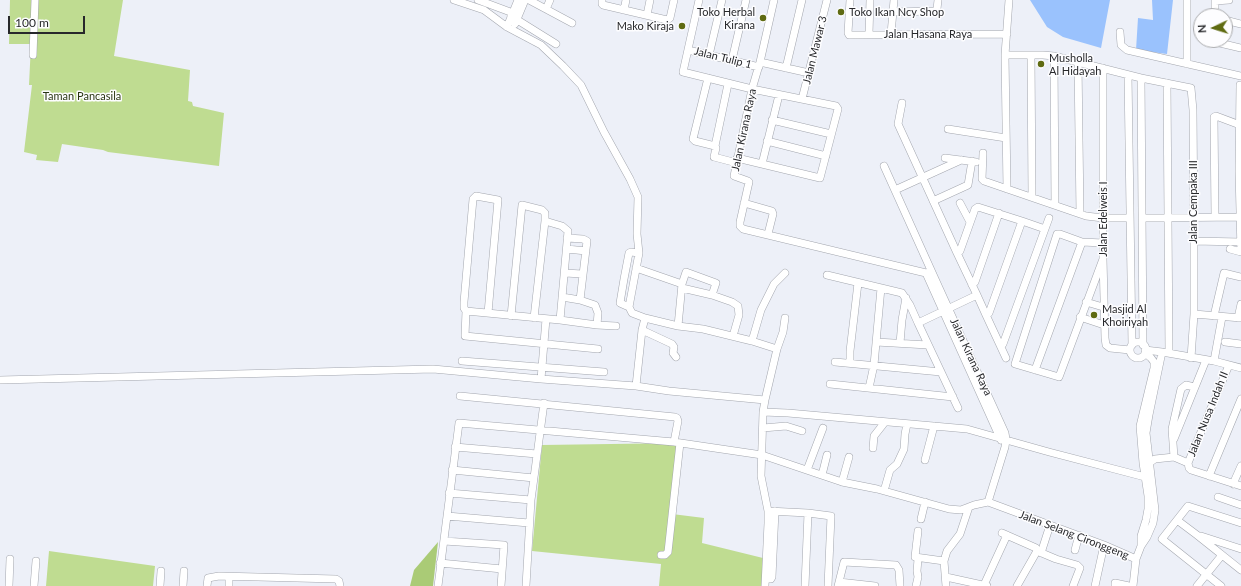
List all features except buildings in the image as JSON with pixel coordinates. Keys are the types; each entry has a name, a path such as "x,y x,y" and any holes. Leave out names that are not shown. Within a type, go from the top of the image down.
{"street":[{"path":"32,55 35,0"},
{"path":"454,0 484,10 510,28 541,45 564,66 581,85 604,132 636,190 638,197 638,253 629,307"},
{"path":"478,0 514,16 556,44"},
{"path":"510,28 518,0"},
{"path":"514,16 525,0"},
{"path":"529,0 572,23"},
{"path":"546,9 550,0"},
{"path":"602,0 603,5 667,20 670,18 674,0"},
{"path":"624,10 626,0"},
{"path":"647,15 650,0"},
{"path":"699,0 683,72 752,90 837,107 838,109 832,134 819,179 762,164 714,157 728,84"},
{"path":"709,55 722,0"},
{"path":"732,60 746,0"},
{"name":"Jalan Kirana Raya","path":"744,203 749,182 734,177 752,90 774,0"},
{"path":"786,68 802,0"},
{"name":"Jalan Hasana Raya","path":"850,0 849,35 1007,34"},
{"path":"869,34 870,0"},
{"path":"891,34 894,0"},
{"path":"893,12 935,11 937,9 938,0"},
{"path":"1007,189 1005,56 1009,0"},
{"path":"1187,0 1187,64"},
{"path":"1215,0 1229,0"},
{"name":"Jalan Mawar 3","path":"802,99 824,1"},
{"path":"1120,32 1120,41 1123,48 1241,76"},
{"name":"Jalan Tulip 1","path":"688,50 732,60 809,73"},
{"path":"1005,56 1031,54 1054,56 1128,75 1167,83 1168,217 1166,352 1147,425 1145,476 1155,510 1153,523 1136,559"},
{"path":"1031,54 1032,197"},
{"path":"1054,56 1055,205"},
{"path":"1078,62 1080,214"},
{"name":"Jalan Edelweis I","path":"1103,68 1103,307 1105,341 1108,347 1131,347"},
{"path":"1128,75 1131,347 1132,355 1136,358 1140,358 1144,350 1141,78"},
{"path":"708,78 693,138 695,141 715,146"},
{"name":"Jalan Cempaka III","path":"1167,83 1190,87 1192,90 1194,314 1191,358"},
{"path":"1230,249 1241,252 1240,85"},
{"path":"762,164 779,95"},
{"path":"902,103 898,124 1006,358"},
{"path":"1215,216 1214,117 1216,116 1240,125"},
{"path":"772,120 832,134"},
{"path":"948,130 1006,138"},
{"path":"767,142 826,156"},
{"path":"983,153 982,180 1080,214 1103,218 1130,218"},
{"path":"933,201 968,185 974,162 944,158"},
{"path":"895,190 961,160"},
{"name":"Jalan Kirana Raya","path":"884,166 935,279 945,309"},
{"path":"488,313 498,200 478,196 473,198 464,302 464,308 466,311 464,336 598,349"},
{"path":"768,234 773,214 772,211 744,203 740,222 740,226 743,229 926,273 935,279"},
{"path":"960,203 970,222"},
{"path":"511,316 522,205 542,210 545,213 534,318"},
{"path":"966,214 980,207 1045,229"},
{"path":"957,253 960,251 975,209"},
{"path":"972,285 975,282 999,213"},
{"path":"1130,218 1133,223 1136,224 1142,218 1215,216 1240,217"},
{"path":"1001,346 1049,218"},
{"path":"545,221 556,223 568,231 560,320"},
{"path":"986,315 989,313 1022,221"},
{"path":"1103,243 1082,242 1060,234 1056,235 1015,362 1016,364 1059,377 1080,317 1103,260"},
{"path":"568,238 587,241 580,300"},
{"path":"1194,241 1241,242"},
{"path":"1035,370 1082,242"},
{"path":"567,249 586,251"},
{"path":"638,253 629,253 620,303 629,307 633,314 678,326 703,329 733,336 777,349"},
{"path":"636,268 682,286 732,302 738,306 739,315 733,336"},
{"path":"564,272 582,274"},
{"path":"678,326 682,286 686,272 716,283 712,295"},
{"path":"752,341 762,310 774,284 785,273"},
{"name":"Jalan Kirana Raya","path":"926,273 945,309 1004,442"},
{"path":"1214,316 1224,273 1241,277"},
{"path":"827,275 902,293 906,298 958,408"},
{"path":"624,279 634,281"},
{"path":"850,362 858,283"},
{"path":"869,388 874,365 881,288"},
{"path":"918,323 977,295"},
{"path":"562,296 595,305 598,313 597,325"},
{"path":"900,343 906,298"},
{"path":"1086,302 1103,307"},
{"path":"1194,314 1240,318 1241,304"},
{"path":"466,311 616,326"},
{"path":"1080,317 1104,325"},
{"path":"1214,361 1222,317"},
{"path":"541,379 546,318"},
{"path":"636,386 642,330 645,318"},
{"path":"766,583 772,577 771,511 761,476 763,412 777,349 784,332 785,318"},
{"path":"642,330 672,344 674,347 673,354 676,357"},
{"path":"876,342 928,345"},
{"path":"1131,347 1139,342 1154,362 1154,368 1140,426 1151,496"},
{"path":"1225,342 1241,344"},
{"path":"1144,350 1166,352 1191,358 1214,361 1241,368"},
{"path":"1174,439 1194,386 1206,360"},
{"path":"462,361 604,372"},
{"path":"835,362 850,362 941,372"},
{"name":"Jalan Nusa Indah II","path":"1188,463 1229,366"},
{"path":"0,380 433,369 636,386 669,392 765,400"},
{"path":"830,384 953,397"},
{"path":"1174,457 1174,439 1172,429 1182,389 1186,384 1194,386"},
{"path":"460,396 544,403 677,418 677,442 668,552 665,555 661,555"},
{"path":"1209,476 1241,399"},
{"path":"526,586 531,500 544,403"},
{"path":"763,412 788,412 968,429 1004,442 1145,476"},
{"path":"873,448 872,443 874,436 885,422"},
{"path":"442,586 438,586 440,563 458,423 677,442 762,455 842,482 884,491 949,509 961,510 988,502 1004,442"},
{"path":"884,491 890,470 897,464 904,449 905,434 908,424"},
{"path":"763,428 786,426 802,431"},
{"path":"925,460 934,426"},
{"path":"807,470 823,428"},
{"path":"455,447 537,454"},
{"path":"822,475 827,455"},
{"path":"842,482 849,457"},
{"path":"1146,463 1155,459 1174,457 1188,463 1191,470 1241,486"},
{"path":"1233,484 1241,466"},
{"path":"452,470 534,478"},
{"path":"449,493 531,500"},
{"path":"1218,497 1241,505"},
{"path":"921,519 925,502"},
{"name":"Jalan Selang Cironggeng","path":"988,502 1079,535 1136,559 1132,586"},
{"path":"1221,586 1162,540 1189,506 1241,524"},
{"path":"946,586 944,561 947,551 960,534 969,507"},
{"path":"771,511 830,515 828,586"},
{"path":"805,586 808,513"},
{"path":"447,516 529,523"},
{"path":"1177,520 1241,570"},
{"path":"1017,586 1039,552 1050,525"},
{"path":"916,586 918,577 918,559 915,557 918,531"},
{"path":"946,577 969,584 986,586 1004,534 1036,548 1039,552 1079,566 1080,568 1074,586"},
{"path":"1075,550 1079,535"},
{"path":"1197,535 1241,549"},
{"path":"444,540 503,545 501,586"},
{"path":"1095,586 1104,545"},
{"path":"1197,586 1222,555"},
{"path":"9,586 10,559"},
{"path":"918,559 944,561"},
{"path":"34,586 36,561"},
{"path":"875,586 839,584 844,562 896,565 899,570 900,586"},
{"path":"440,563 502,569"},
{"path":"160,586 161,571"},
{"path":"183,586 184,571"},
{"path":"229,576 229,586"},
{"path":"207,586 207,580 210,577 229,576 250,578 291,578 316,582 336,579 339,581 340,586"},
{"path":"249,586 250,578"},
{"path":"269,578 269,586"},
{"path":"291,578 291,586"},
{"path":"1115,586 1116,583 1129,586"}],"green space":[{"name":"Taman Pancasila","path":"10,0 123,0 114,56 190,70 188,101 192,102 193,106 224,113 219,166 108,152 62,144 58,162 36,160 37,155 24,152 32,85 29,85 31,44 9,44"},
{"path":"680,443 672,514 704,518 702,543 767,559 765,586 659,586 661,564 532,551 542,445"},
{"path":"438,542 433,586 410,586 414,570"},
{"path":"49,551 155,566 153,586 46,586"}],"water":[{"path":"1030,0 1110,0 1101,48 1063,37 1047,27"},
{"path":"1152,0 1173,0 1167,54 1136,50 1138,18 1153,20"}],"place":[{"name":"Toko Ikan Ncy Shop","path":"841,12"},
{"name":"Toko Herbal Kirana","path":"763,18"},
{"name":"Mako Kiraja","path":"682,26"},
{"name":"Musholla Al Hidayah","path":"1041,64"},
{"name":"Masjid Al Khoiriyah","path":"1094,315"}]}
